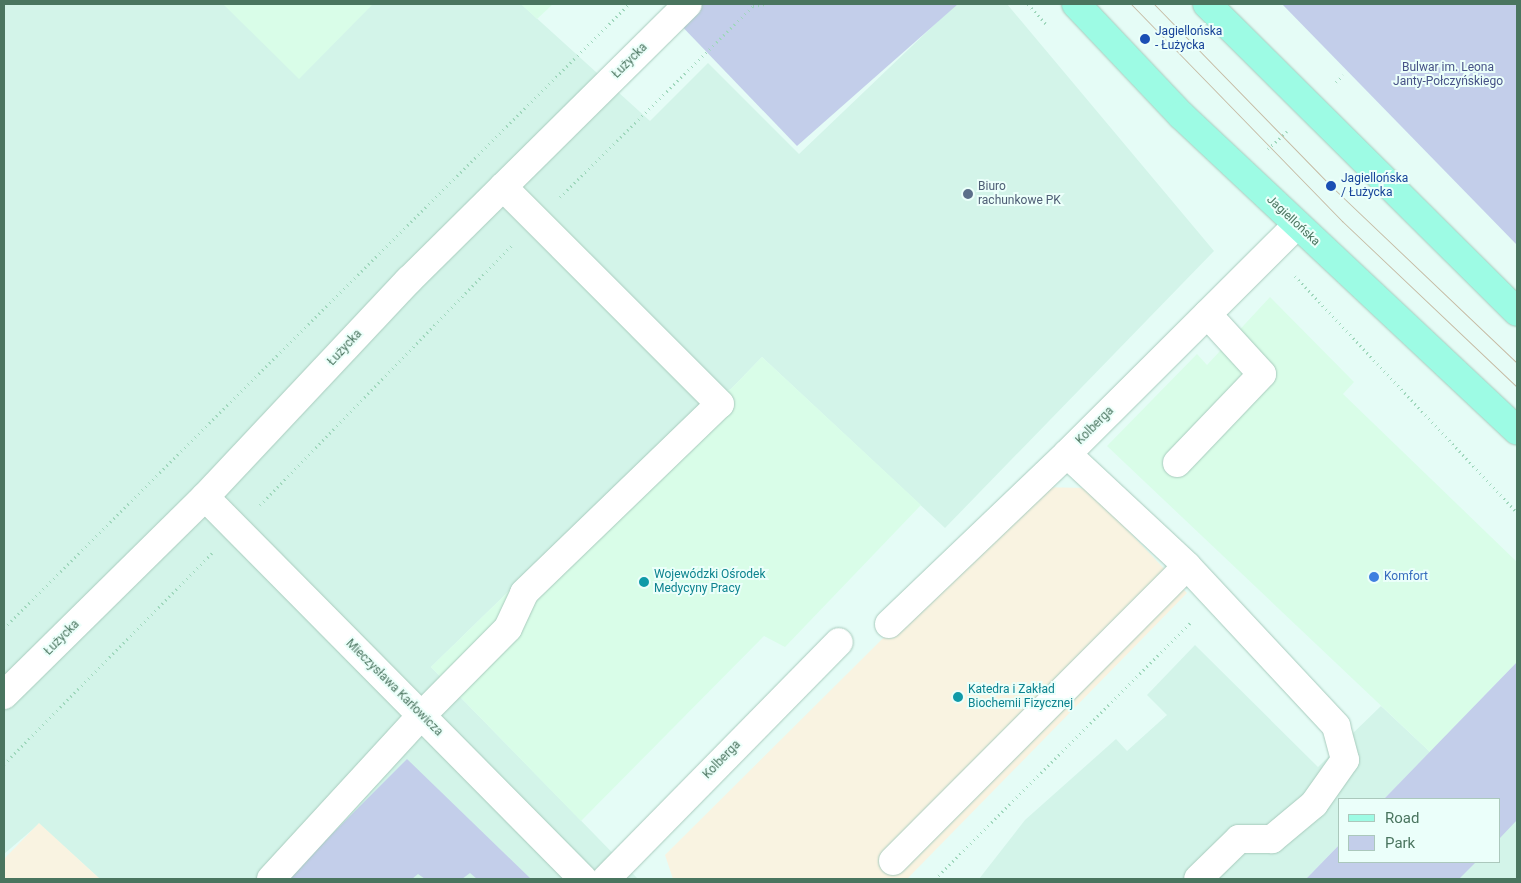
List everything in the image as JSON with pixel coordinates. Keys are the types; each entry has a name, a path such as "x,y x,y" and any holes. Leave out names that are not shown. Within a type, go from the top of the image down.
{"main road":[{"name":"Jagiellońska","path":"1076,4 1122,55 1244,175 1517,430"},
{"path":"1207,4 1517,312"}],"street":[{"name":"Łużycka","path":"4,695 205,497 409,280 688,4"},
{"path":"271,879 422,715 508,628 524,593 720,404 503,187"},
{"name":"Kolberga","path":"889,624 1067,454 1297,225"},
{"path":"1177,462 1262,374 1207,314"},
{"path":"1067,454 1187,566 1336,726 1345,760 1314,804 1272,839 1239,839 1198,879"},
{"name":"Mieczysława Karłowicza","path":"205,497 584,879"},
{"path":"893,860 1187,566"},
{"name":"Kolberga","path":"606,879 839,642"}],"path":[{"path":"4,628 629,4"},
{"path":"4,764 237,528 536,220 753,5 765,4"},
{"path":"1244,175 1312,107"},
{"path":"935,879 1216,596"}],"shaded area":[{"path":"4,4 521,4 650,121 708,63 799,154 956,4 1007,4 1214,251 945,528 762,357 731,389 704,401 431,667 638,879 100,879 39,824 4,854"},
{"path":"223,4 373,4 299,79"},
{"path":"521,4 553,4 537,19"},
{"name":"Komfort","path":"1270,297 1354,382 1343,394 1517,562 1517,662 1430,752 1107,446 1197,354 1207,365"},
{"name":"Wojewódzki Ośrodek Medycyny Pracy","path":"762,357 921,505 785,647 764,636 581,821 431,667 704,401 731,389"},
{"path":"1035,487 1088,488 1187,593 907,879 673,879 665,855"},
{"path":"1195,645 1318,767 1381,706 1430,752 1385,798 1338,798 1338,846 1306,879 979,879 1025,820 1116,739 1127,751 1167,715 1147,695"},
{"path":"1517,816 1517,879 1454,879 1471,863 1501,863 1501,833"},
{"path":"39,823 100,879 4,879 4,859"}],"green space":[{"path":"687,4 958,4 797,146 674,18"},
{"name":"Bulwar im. Leona Janty-Połczyńskiego","path":"1282,4 1517,4 1517,245"},
{"path":"1517,662 1517,820 1501,837 1501,798 1385,798"},
{"path":"407,759 531,879 477,879 470,873 462,879 425,879 418,874 412,879 287,879"},
{"path":"1338,846 1338,863 1475,863 1459,879 1306,879"}],"tram line":[{"path":"1131,4 1342,221 1517,387"},
{"path":"1154,4 1331,186 1517,363"}],"place":[{"name":"Jagiellońska - Łużycka","path":"1145,39"},
{"name":"Jagiellońska / Łużycka","path":"1331,186"},
{"name":"Biuro rachunkowe PK","path":"968,194"},
{"name":"Komfort","path":"1374,577"},
{"name":"Wojewódzki Ośrodek Medycyny Pracy","path":"644,582"},
{"name":"Katedra i Zakład Biochemii Fizycznej","path":"958,697"}]}
